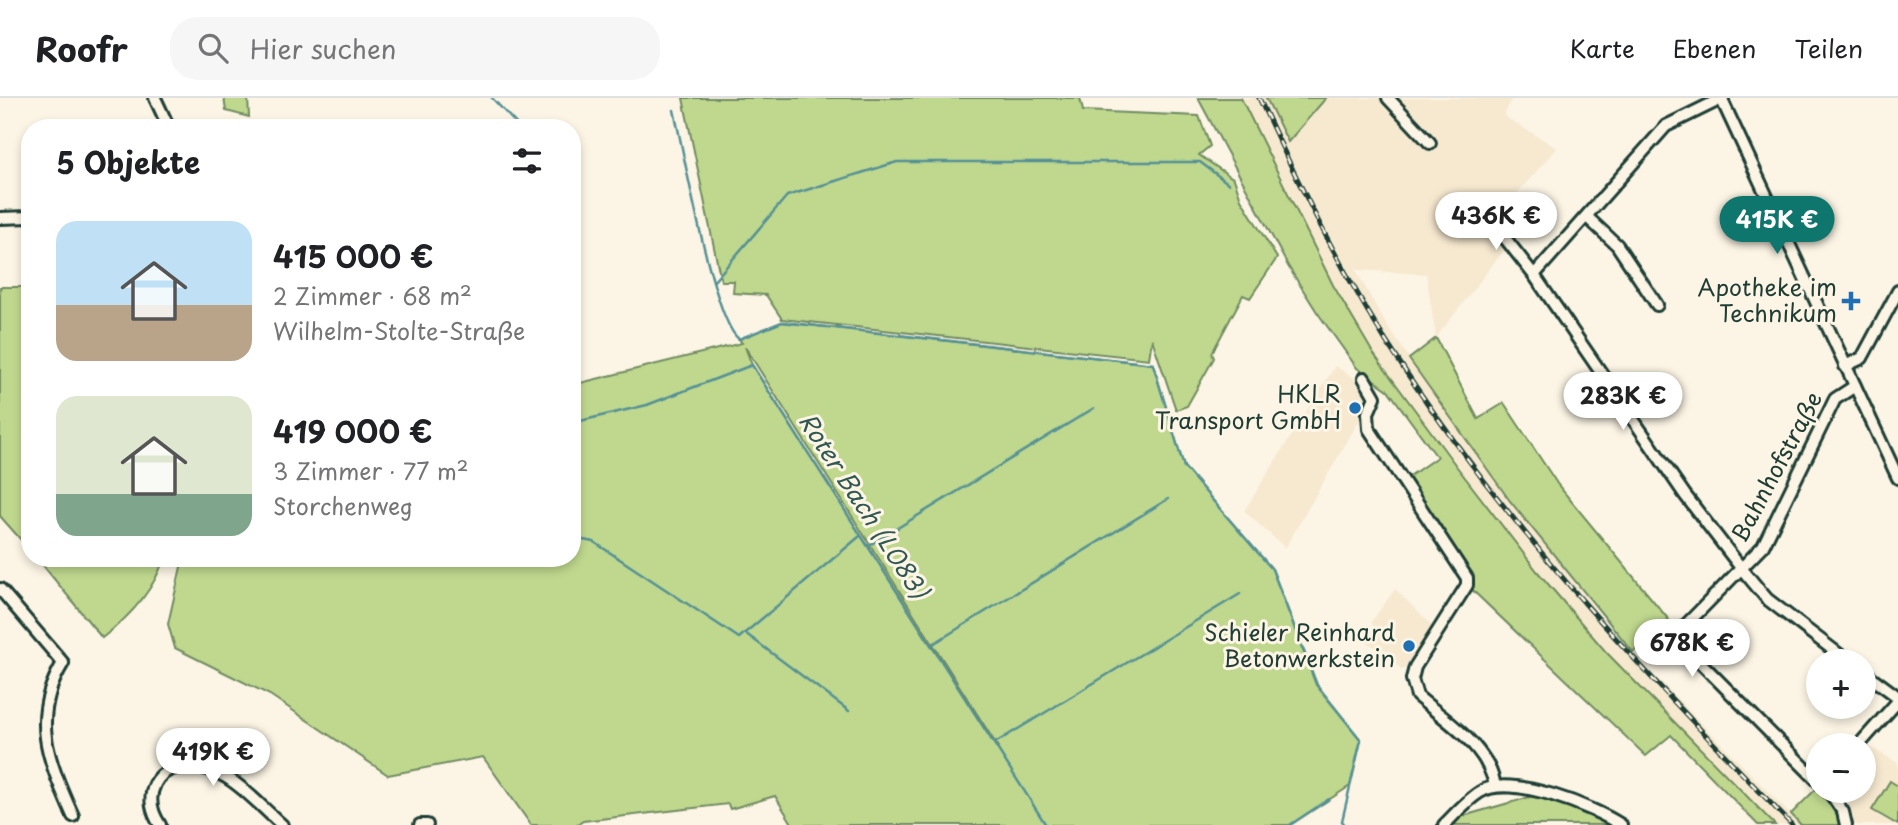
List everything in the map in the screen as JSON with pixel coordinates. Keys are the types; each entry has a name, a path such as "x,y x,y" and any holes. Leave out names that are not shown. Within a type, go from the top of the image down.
{"street":[{"path":"155,98 165,119"},
{"path":"1388,98 1430,143"},
{"path":"1534,275 1666,126 1722,98 1898,478"},
{"path":"1483,210 1534,275 1685,495 1742,569 1767,599 1832,649"},
{"path":"0,218 21,217"},
{"path":"1587,217 1617,245 1657,305"},
{"path":"1845,366 1862,358 1898,291"},
{"path":"1364,378 1375,397 1368,414 1369,429 1401,482 1467,578 1467,585 1415,667 1413,687 1417,696 1483,754 1492,768 1495,786"},
{"name":"Bahnhofstraße","path":"1806,769 1676,638 1763,546 1836,399 1855,386"},
{"path":"0,589 63,663 45,701 43,719 49,758 73,816"},
{"path":"1869,733 1898,699 1876,682"},
{"path":"160,825 153,815 153,788 159,776 175,768 192,765 214,769 282,825"},
{"path":"1444,825 1481,791 1495,786 1563,798 1620,825"},
{"path":"1837,803 1843,812 1846,825"},
{"path":"420,825 427,825"}],"shaded area":[{"path":"1241,98 1266,98 1288,141 1326,98 1512,98 1504,116 1557,148 1514,197 1533,229 1501,254 1436,338 1426,274 1356,270 1384,321 1510,501 1620,640 1801,825 1775,825 1606,652 1537,571 1373,353 1333,285"},
{"path":"1335,366 1355,378 1369,404 1285,548 1244,511"},
{"path":"1395,589 1433,626 1403,670 1388,660 1384,652 1368,643 1374,628 1371,622"},
{"path":"1876,750 1898,763 1898,786 1889,782 1872,810 1895,825 1853,825 1847,806 1876,803"}],"green space":[{"path":"224,98 248,98 249,117 226,111"},
{"path":"683,98 1080,98 1083,111 1199,116 1210,146 1199,155 1234,179 1241,199 1277,258 1250,298 1243,295 1212,353 1214,358 1187,406 1176,410 1152,339 1149,359 782,319 766,295 733,293 734,281 721,281"},
{"path":"1198,98 1241,98 1333,285 1373,353 1537,571 1606,652 1775,825 1758,825 1671,735 1646,756 1467,585 1401,482 1437,457 1388,390 1357,368 1317,312 1288,266"},
{"path":"1266,98 1326,98 1288,142"},
{"path":"0,287 21,287 21,540 0,516"},
{"path":"782,322 1153,364 1184,467 1272,569 1316,685 1361,740 1350,786 1290,825 793,825 775,796 730,809 728,804 583,821 577,825 531,825 483,757 388,775 270,695 175,648 168,624 181,567 581,567 581,383 742,343 739,339","holes":["745,347 998,747 752,365"]},
{"path":"1436,338 1478,419 1504,403 1558,485 1669,620 1633,652 1510,501 1409,359"},
{"path":"44,567 161,567 139,603 102,638"},
{"path":"1890,781 1898,786 1898,825 1872,810"},
{"path":"1544,793 1621,825 1444,825 1449,820"},
{"path":"1806,799 1806,803 1829,803 1838,813 1842,825 1801,825 1791,814"}],"waterway":[{"path":"492,98 512,119"},
{"path":"674,110 710,270 729,326 739,339 782,322 1153,364 1184,467 1272,569 1317,685 1361,740 1342,821 1345,825"},
{"path":"714,281 787,196 897,162 1200,162 1229,184"},
{"name":"Roter Bach (L083)","path":"581,421 647,405 752,365 1046,825"},
{"path":"868,546 1094,408"},
{"path":"933,644 1168,499"},
{"path":"581,540 594,542 739,638 860,536"},
{"path":"995,743 1240,594"},
{"path":"745,633 849,711"},
{"path":"1290,825 1329,799"}],"railway":[{"path":"1259,98 1309,202 1363,304 1447,431 1492,491 1587,606 1688,717 1792,825"}],"place":[{"name":"Apotheke im Technikum","path":"1851,301"},
{"name":"HKLR Transport GmbH","path":"1355,408"},
{"name":"Schieler Reinhard Betonwerkstein","path":"1409,646"}]}
